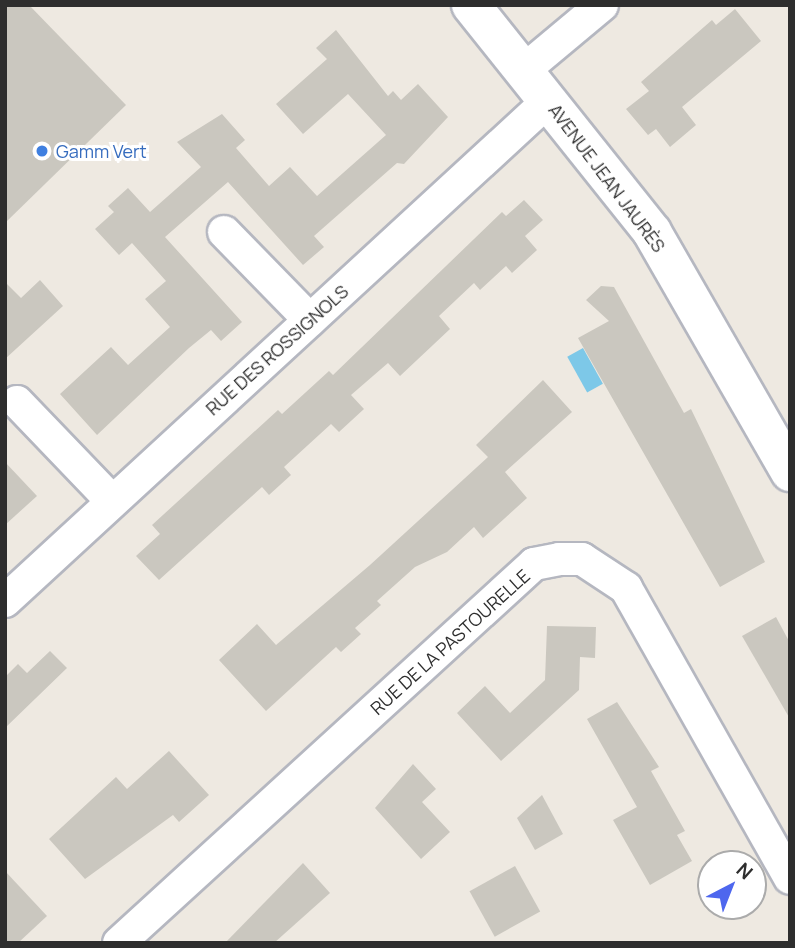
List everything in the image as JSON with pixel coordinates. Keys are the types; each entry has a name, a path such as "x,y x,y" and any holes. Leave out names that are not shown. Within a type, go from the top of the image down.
{"street":[{"name":"AVENUE JEAN JAURÈS","path":"471,5 652,232 790,472"},
{"path":"523,71 602,5"},
{"name":"RUE DES ROSSIGNOLS","path":"5,601 111,500 548,101"},
{"path":"224,232 310,320"},
{"path":"17,402 111,500"},
{"name":"RUE DE LA PASTOURELLE","path":"119,943 534,564 559,559 582,559 626,588 787,866"}],"water":[{"path":"583,348 603,384 587,393 567,357"}],"building":[{"name":"Gamm Vert","path":"5,5 29,5 126,105 5,223"},
{"path":"735,9 761,41 682,107 696,125 670,147 656,129 648,135 626,109 649,91 641,82 712,20 716,25"},
{"path":"336,30 388,96 393,91 401,100 418,84 448,117 404,164 397,163 314,236 324,247 303,265 228,182 165,237 242,322 221,341 211,330 97,435 60,394 111,347 128,365 170,327 145,299 166,281 132,243 119,255 95,229 114,212 108,206 128,188 150,212 201,167 177,142 222,114 245,140 236,148 269,186 290,167 317,196 386,135 348,94 303,134 276,104 327,59 316,48"},
{"path":"524,200 543,220 525,236 537,250 512,273 506,266 480,290 474,283 439,316 450,329 400,376 388,363 351,395 364,409 339,432 331,424 284,467 291,475 269,495 262,487 159,580 136,556 160,534 152,525 278,410 282,414 329,371 333,375 502,212 506,216"},
{"path":"40,280 63,306 5,359 5,282 21,298"},
{"path":"601,286 614,287 684,413 691,409 765,562 720,587 578,338 609,321 586,300"},
{"path":"543,380 572,412 505,472 527,498 483,538 474,527 447,552 415,567 377,601 381,605 355,628 361,634 341,652 336,647 266,711 219,660 257,624 276,645 370,565 488,457 476,445"},
{"path":"5,462 37,496 5,525"},
{"path":"776,617 790,643 790,719 742,636"},
{"path":"547,626 596,627 595,658 580,657 579,690 501,761 457,713 485,686 510,713 545,680"},
{"path":"50,651 67,668 5,728 5,677 18,664 27,673"},
{"path":"617,702 659,767 651,771 685,831 677,835 692,861 650,885 613,820 637,807 587,719"},
{"path":"169,751 209,795 179,822 173,815 85,879 49,839 116,777 127,789"},
{"path":"413,764 436,789 422,802 450,832 421,859 375,808"},
{"path":"542,795 563,834 535,850 517,818"},
{"path":"303,863 330,893 274,943 225,943"},
{"path":"515,866 540,911 495,937 470,891"},
{"path":"5,871 47,916 18,943 5,943"}],"place":[{"name":"Gamm Vert","path":"42,151"}]}
